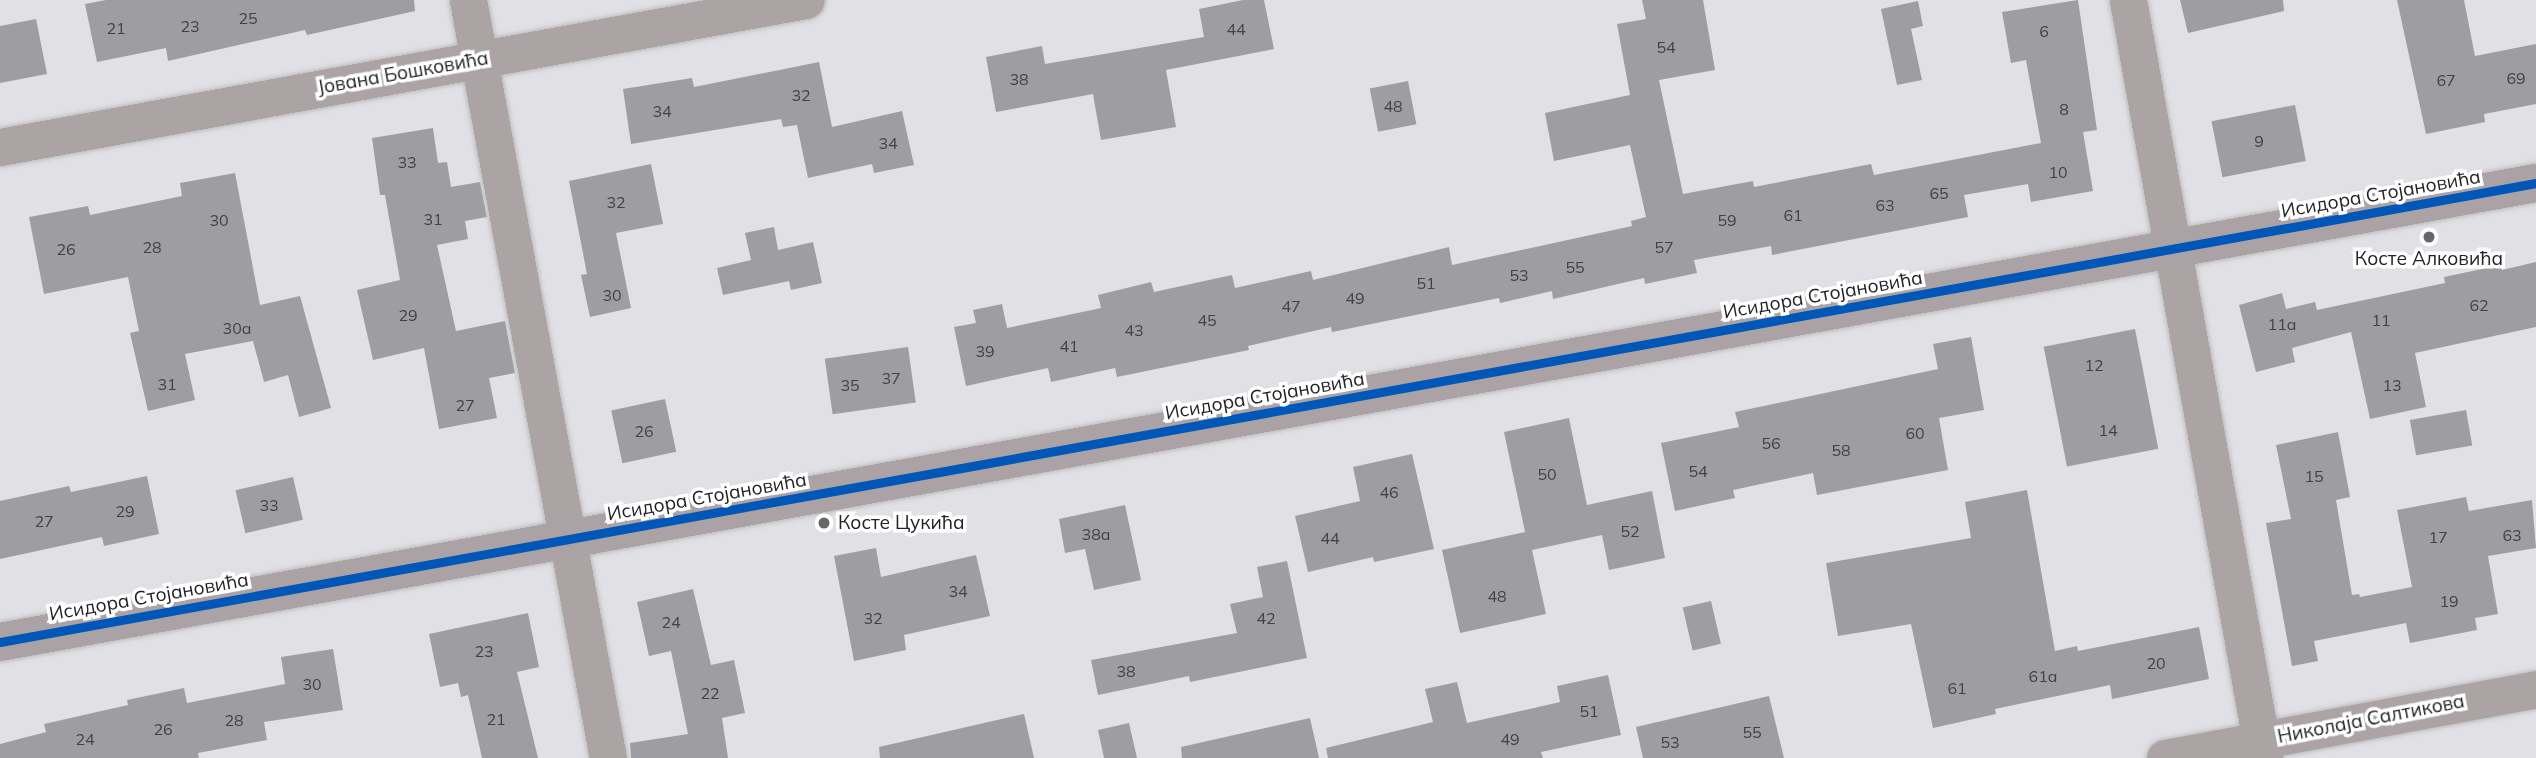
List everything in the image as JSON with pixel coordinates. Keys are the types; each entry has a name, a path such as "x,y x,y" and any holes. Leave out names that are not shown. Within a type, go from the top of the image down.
{"street":[{"path":"468,0 608,758"},
{"name":"Јована Бошковића","path":"0,147 806,0"},
{"path":"2128,0 2262,749"},
{"name":"Исидора Стојановића","path":"0,642 2536,183"},
{"name":"Николаја Салтикова","path":"2165,758 2262,749 2536,689"}],"building":[{"path":"106,0 414,0 415,11 307,35 305,30 168,61 166,48 97,62 85,4"},
{"path":"1243,0 1264,0 1274,49 1166,70 1176,127 1101,140 1093,94 996,112 986,57 1042,46 1045,64 1204,37 1199,9"},
{"path":"1642,0 1703,0 1715,70 1659,80 1683,194 1753,181 1754,187 1871,164 1874,175 2041,143 2026,60 2011,63 2002,12 2078,0 2097,130 2083,132 2093,191 2031,202 2028,184 1964,195 1968,217 1772,255 1771,246 1694,260 1697,273 1645,284 1644,278 1553,299 1552,291 1500,303 1499,298 1332,332 1331,327 1248,346 1249,350 1117,377 1115,368 1051,382 1048,368 966,386 954,327 976,323 973,310 1002,304 1007,328 1101,308 1098,295 1151,282 1154,292 1232,275 1235,288 1311,271 1313,280 1449,247 1452,265 1632,226 1631,221 1646,217 1630,145 1554,161 1545,113 1630,95 1617,24 1646,19"},
{"path":"2180,0 2283,0 2284,11 2188,33"},
{"path":"2397,0 2464,0 2475,56 2536,44 2536,104 2484,114 2485,122 2426,134"},
{"path":"1918,1 1923,26 1911,29 1922,80 1897,85 1881,9"},
{"path":"36,19 47,74 0,83 0,26"},
{"path":"819,62 832,127 902,111 914,165 874,173 872,164 808,178 797,125 783,127 781,119 631,144 623,89 692,78 694,87"},
{"path":"1408,81 1416,124 1378,132 1370,88"},
{"path":"2295,105 2306,161 2222,177 2212,121"},
{"path":"433,128 438,163 447,162 451,187 480,182 487,217 465,221 468,239 437,245 456,331 505,321 515,373 489,378 497,418 439,429 424,348 373,360 357,290 400,280 385,195 380,195 372,138"},
{"path":"651,164 663,224 616,233 631,308 590,317 581,275 587,274 569,181"},
{"path":"235,173 260,305 300,296 331,408 299,417 288,375 264,382 253,341 185,354 195,400 148,411 130,333 139,331 128,277 44,294 29,217 88,206 90,215 182,196 180,183"},
{"path":"774,227 778,250 813,242 822,283 791,290 789,281 723,295 717,268 751,260 745,233"},
{"path":"2536,262 2536,327 2415,353 2426,407 2370,419 2351,332 2292,348 2295,362 2256,372 2239,305 2282,293 2286,309 2315,302 2317,310 2445,283 2444,277 2501,265 2502,270"},
{"path":"2135,329 2158,449 2067,467 2044,347"},
{"path":"1971,337 1984,410 1939,418 1948,470 1817,495 1813,473 1733,490 1735,498 1675,511 1661,443 1739,427 1735,412 1938,369 1933,344"},
{"path":"908,347 916,402 833,414 825,359"},
{"path":"665,399 676,452 622,463 611,410"},
{"path":"2466,410 2472,445 2416,455 2410,420"},
{"path":"1569,418 1587,505 1652,491 1665,558 1609,570 1602,535 1532,550 1546,614 1460,633 1442,550 1525,532 1504,432"},
{"path":"2338,432 2350,497 2336,500 2352,595 2359,594 2360,597 2412,587 2397,510 2466,497 2469,511 2532,500 2536,548 2488,556 2498,614 2475,618 2477,630 2410,643 2406,623 2314,641 2318,661 2292,666 2266,523 2291,519 2276,445"},
{"path":"1412,454 1434,549 1374,562 1373,557 1308,572 1295,516 1360,501 1353,467"},
{"path":"147,476 159,534 104,546 102,537 0,559 0,501 69,486 71,492"},
{"path":"293,477 303,520 245,533 236,490"},
{"path":"2027,490 2055,651 2077,646 2078,651 2199,627 2209,679 2112,699 2110,685 1995,709 1996,714 1933,728 1911,624 1838,636 1826,563 1971,538 1965,502"},
{"path":"1125,505 1141,580 1094,590 1085,549 1065,553 1059,519"},
{"path":"876,548 881,577 976,555 990,616 904,635 906,650 854,661 834,556"},
{"path":"1287,561 1307,658 1190,682 1189,676 1098,695 1091,660 1237,633 1230,604 1263,597 1257,567"},
{"path":"693,589 711,665 734,660 745,713 722,718 728,758 631,758 630,743 688,734 671,651 649,656 637,602"},
{"path":"1711,601 1721,644 1693,650 1683,608"},
{"path":"528,613 539,667 517,672 538,758 482,758 468,695 461,697 458,683 440,687 429,634"},
{"path":"333,649 343,710 264,722 267,740 198,753 199,758 0,758 0,744 46,732 44,724 128,705 127,700 184,688 187,703 285,684 281,657"},
{"path":"1608,675 1621,735 1541,752 1543,758 1328,758 1326,748 1433,722 1425,689 1457,682 1467,723 1560,702 1557,686"},
{"path":"1769,696 1784,758 1643,758 1636,727"},
{"path":"1024,714 1034,758 880,758 879,747"},
{"path":"1310,718 1319,758 1182,758 1181,747"},
{"path":"1129,723 1137,758 1104,758 1098,730"}],"cycle path":[{"path":"0,642 2536,183"}],"place":[{"name":"Косте Алковића","path":"2429,237"},
{"name":"Косте Цукића","path":"824,523"}]}
